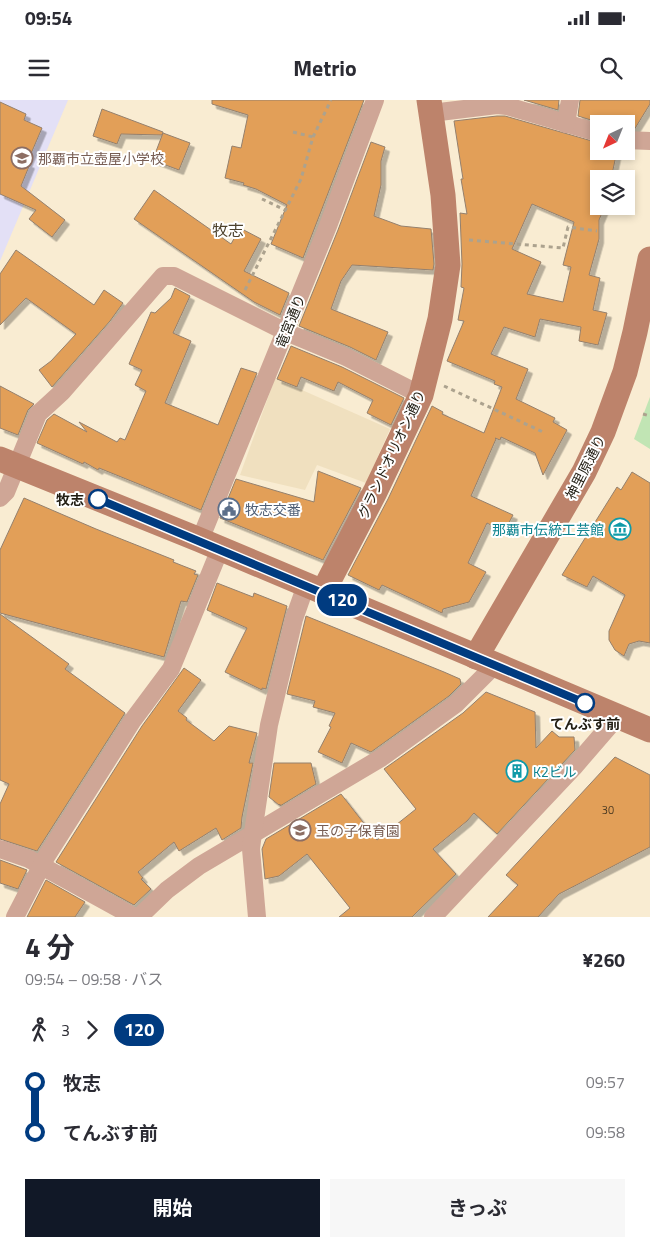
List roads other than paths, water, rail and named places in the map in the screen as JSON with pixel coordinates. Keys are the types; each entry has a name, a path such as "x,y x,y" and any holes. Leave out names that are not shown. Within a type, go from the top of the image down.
{"street":[{"name":"竜宮通り","path":"15,917 46,857 133,720 171,669 210,545 286,332 375,100"},
{"path":"566,124 570,100"},
{"path":"430,107 507,106 590,131"},
{"name":"グランドオリオン通り","path":"314,589 375,492 423,386 440,319 448,265 443,195 430,107"},
{"path":"635,140 650,141"},
{"name":"神里原通り","path":"485,661 603,432 625,372 650,259"},
{"path":"0,498 6,492 9,462 38,414 62,392 163,276 174,276 286,332 423,386"},
{"path":"9,462 650,730"},
{"path":"257,917 252,849 253,833 269,725 294,619 314,589"},
{"path":"139,917 167,890 199,866 381,758 456,704 485,661"},
{"path":"434,917 580,760 618,716"},
{"path":"0,849 30,859 41,867 134,917"}],"place":[{"name":"那覇市立壺屋小学校","path":"22,158"},
{"name":"牧志","path":"98,499"},
{"name":"牧志交番","path":"229,509"},
{"name":"那覇市伝統工芸館","path":"620,529"},
{"name":"てんぶす前","path":"585,703"},
{"name":"K2ビル","path":"517,771"},
{"name":"玉の子保育園","path":"300,830"}],"district":[{"name":"牧志","path":"228,230"}]}
